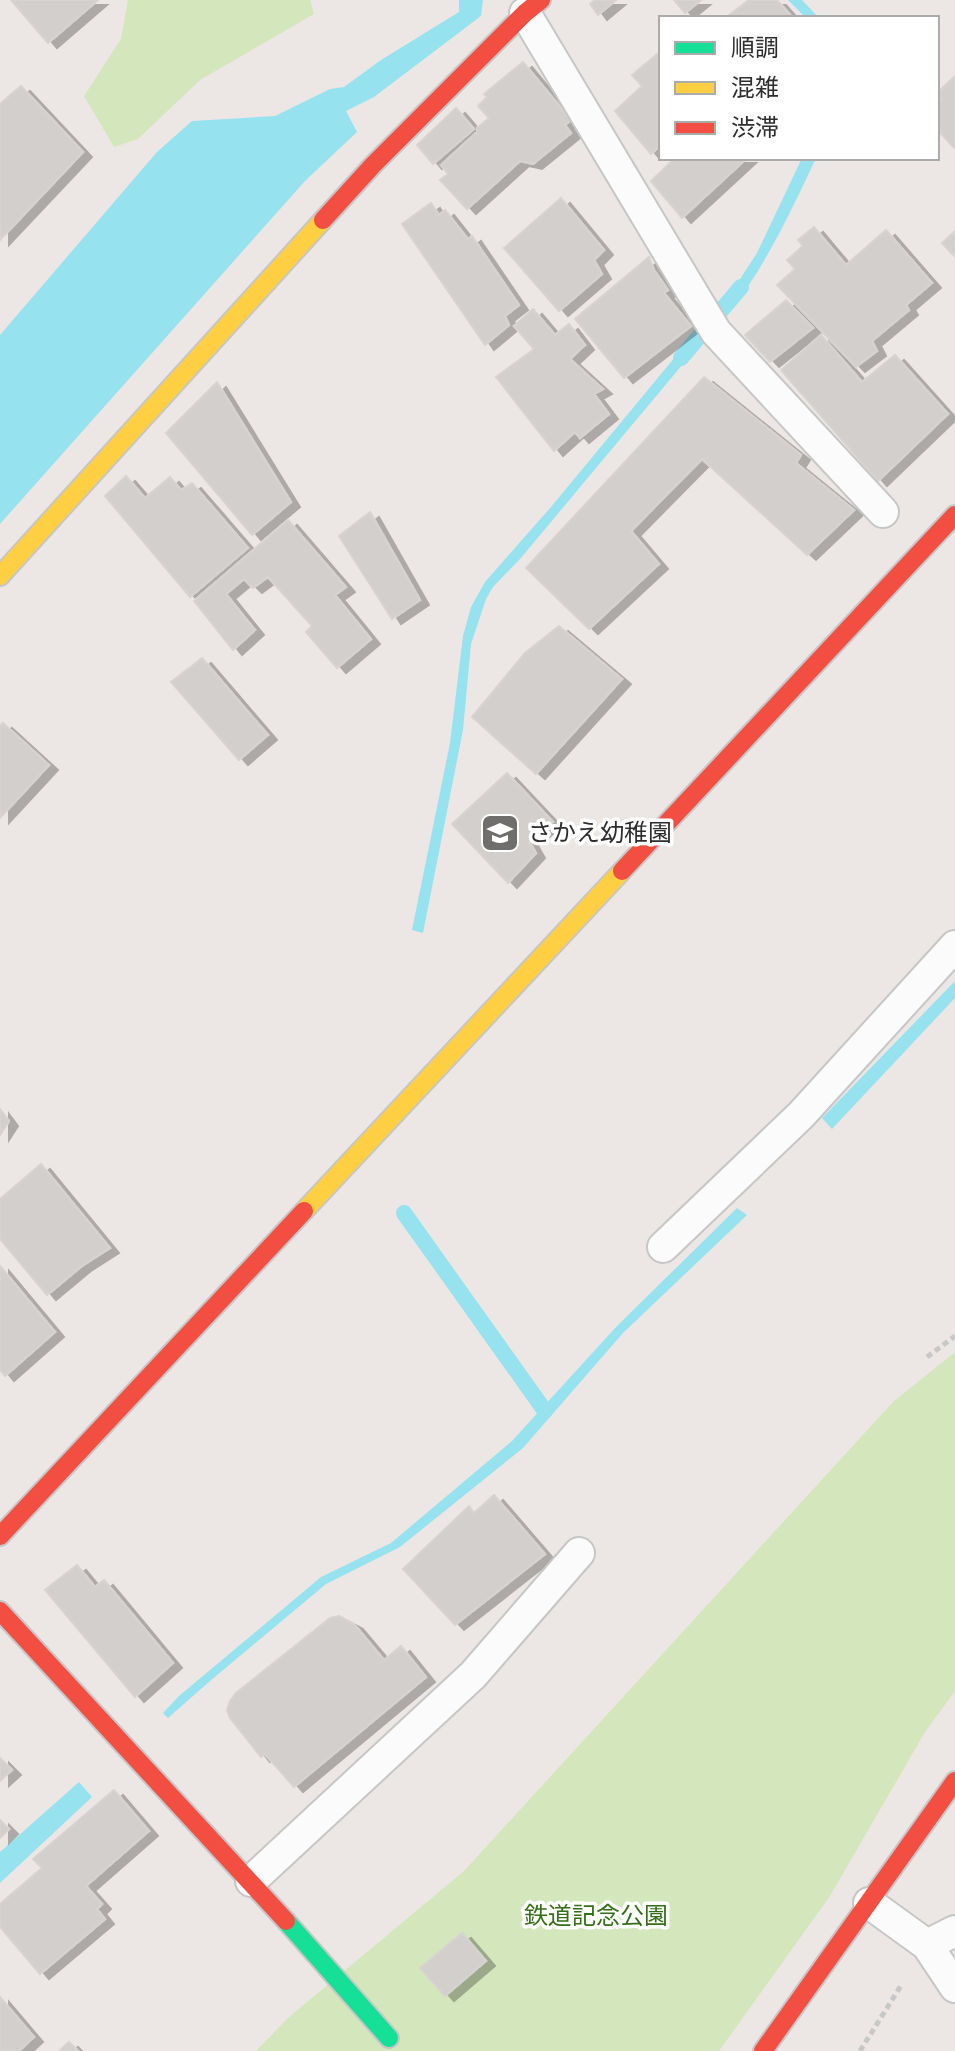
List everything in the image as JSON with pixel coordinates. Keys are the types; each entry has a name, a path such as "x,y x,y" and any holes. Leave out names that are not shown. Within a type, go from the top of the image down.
{"street":[{"path":"0,576 373,165 533,7"},
{"path":"0,1536 955,515"},
{"path":"0,1611 251,1881 394,2045"},
{"path":"763,2051 955,1781"}],"lane":[{"path":"533,7 716,332 883,512"},
{"path":"663,1247 801,1115 955,946"},
{"path":"251,1881 473,1675 579,1553"},
{"path":"869,1903 927,1945 955,1987"},
{"path":"927,1945 955,1931"}],"path":[{"path":"927,1357 955,1336"},
{"path":"860,2051 927,1945"}],"green space":[{"path":"128,0 310,0 314,14 200,80 138,139 114,147 84,96 121,39"},
{"name":"鉄道記念公園","path":"955,1352 955,1691 925,1732 830,1896 719,2051 256,2051 288,2018 464,1871 893,1402"}],"water":[{"path":"459,0 483,0 481,16 374,97 346,111 357,132 305,181 0,524 0,335 157,152 192,121 275,116 330,89 344,87 381,60 459,12"},
{"path":"788,0 802,0 817,16 804,16"},
{"path":"801,160 815,160 769,253 734,306 727,299 757,253"},
{"path":"690,339 698,346 486,599 471,644 463,730 423,933 412,930 450,743 463,636 471,607 485,582"},
{"path":"955,981 955,998 832,1129 822,1118"},
{"path":"737,1208 747,1215 623,1333 523,1448 400,1547 326,1584 168,1718 163,1713 179,1696 321,1577 391,1543 512,1441 617,1326"},
{"path":"79,1782 92,1797 0,1883 0,1852"}],"building":[{"path":"11,0 98,0 48,43"},
{"path":"595,0 616,0 598,15 590,4"},
{"path":"674,0 701,0 685,13"},
{"path":"749,0 777,0 791,16 728,16"},
{"path":"659,53 659,147 651,154 615,111 642,86 632,75"},
{"path":"523,62 571,120 565,125 571,133 533,164 520,161 467,209 440,180 448,174 441,165 489,118 478,106 487,97 484,94"},
{"path":"955,76 955,149 939,131 939,101 942,99 939,91"},
{"path":"21,86 83,152 0,240 0,104"},
{"path":"456,108 474,129 433,164 417,145"},
{"path":"673,160 745,160 682,218 651,181"},
{"path":"561,198 604,250 594,260 602,274 559,311 504,248"},
{"path":"431,203 439,215 445,210 468,239 472,236 519,305 505,316 509,325 485,345 402,224"},
{"path":"814,227 846,265 886,230 932,283 906,305 909,310 872,341 877,351 856,367 777,285 795,269 787,260 803,246 798,240"},
{"path":"955,231 955,257 942,243"},
{"path":"649,257 668,290 664,293 691,326 624,378 575,319"},
{"path":"786,300 813,328 770,362 745,335"},
{"path":"533,309 555,335 569,324 585,345 570,359 603,389 594,394 609,414 580,438 575,432 554,451 496,377 534,349 514,326"},
{"path":"821,335 862,382 895,355 948,414 878,481 781,370"},
{"path":"704,377 801,455 796,463 854,510 807,555 702,459 631,531 659,564 589,629 526,568"},
{"path":"217,382 291,502 252,535 166,433"},
{"path":"126,476 145,498 170,477 181,490 192,483 248,548 190,597 105,496"},
{"path":"370,512 420,600 392,619 339,536"},
{"path":"288,520 346,587 335,595 371,639 337,668 306,632 312,626 268,577 253,588 244,579 226,594 255,630 233,650 194,601"},
{"path":"559,626 622,679 536,774 472,717 525,653"},
{"path":"202,658 268,735 239,760 171,682"},
{"path":"3,723 49,765 0,818 0,726"},
{"name":"さかえ幼稚園","path":"507,773 553,822 529,841 536,853 508,883 452,824"},
{"path":"0,1109 9,1121 0,1135"},
{"path":"41,1164 110,1248 47,1295 0,1239 0,1199"},
{"path":"0,1266 55,1332 5,1376 0,1370"},
{"path":"494,1495 545,1554 455,1625 403,1569 469,1506 474,1513"},
{"path":"77,1565 95,1587 104,1580 173,1663 135,1697 45,1590"},
{"path":"339,1616 354,1624 384,1660 401,1646 426,1677 294,1787 265,1754 261,1757 227,1710 236,1693 330,1618"},
{"path":"0,1758 12,1770 0,1781"},
{"path":"114,1790 149,1831 86,1886 102,1904 97,1909 105,1919 40,1974 0,1927 0,1904 42,1868 33,1859"},
{"path":"0,1820 9,1829 0,1838"},
{"path":"462,1933 486,1961 445,1996 420,1968"},
{"path":"0,1997 34,2037 19,2051 0,2051"},
{"path":"69,2042 78,2051 59,2051"}],"waterway":[{"path":"681,358 741,287"},
{"path":"404,1213 545,1411"}],"traffic: fast":[{"path":"286,1921 389,2038"}],"traffic: slow":[{"path":"0,576 323,220"},
{"path":"304,1211 622,871"}],"traffic: jam":[{"path":"323,220 373,165 541,0"},
{"path":"622,871 955,515"},
{"path":"0,1536 304,1211"},
{"path":"0,1611 286,1921"},
{"path":"763,2051 955,1781"}],"place":[{"name":"さかえ幼稚園","path":"500,833"}]}
